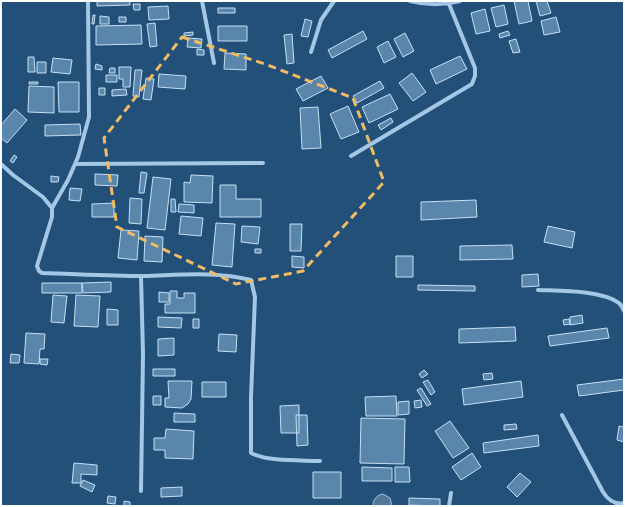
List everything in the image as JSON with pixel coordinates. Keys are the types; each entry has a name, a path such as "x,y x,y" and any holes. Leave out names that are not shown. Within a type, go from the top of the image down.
{"street":[{"path":"88,1 89,117 78,157 52,208 52,217 37,266 39,271 42,274 141,276 213,274 251,280 256,297 251,397 251,453 259,457 320,461"},
{"path":"202,1 214,63"},
{"path":"311,52 321,20 334,1"},
{"path":"410,1 419,3 460,1"},
{"path":"351,156 472,84 475,76 475,68 449,2"},
{"path":"75,164 263,163"},
{"path":"1,164 13,175 43,196 52,208"},
{"path":"141,276 143,362 141,491"},
{"path":"538,290 582,292 602,296 620,304 624,311"},
{"path":"562,415 602,492 613,503 624,503"},
{"path":"449,506 451,493"}],"highlighted area":[{"path":"182,37 265,64 353,98 384,182 303,271 236,284 117,227 104,138"}],"water":[{"path":"383,494 390,498 392,506 373,506 376,498"}],"building":[{"path":"97,1 130,1 130,5 97,6"},
{"path":"514,1 528,1 532,21 519,24"},
{"path":"536,1 547,1 551,13 540,16"},
{"path":"133,4 140,4 140,10 134,10"},
{"path":"504,5 508,24 496,27 491,8"},
{"path":"168,6 169,19 149,20 148,7"},
{"path":"218,8 235,8 235,13 218,13"},
{"path":"485,9 490,31 476,34 471,13"},
{"path":"93,15 95,15 94,24 92,24"},
{"path":"100,16 109,17 109,24 100,24"},
{"path":"119,17 126,17 126,22 119,22"},
{"path":"556,17 560,32 544,35 541,21"},
{"path":"305,19 312,21 308,37 301,36"},
{"path":"155,23 157,46 150,47 147,24"},
{"path":"141,25 142,44 96,45 96,26"},
{"path":"218,26 247,26 247,41 218,41"},
{"path":"363,31 367,39 332,58 328,50"},
{"path":"508,31 510,35 500,38 499,34"},
{"path":"193,32 193,35 184,36 184,33"},
{"path":"405,33 414,51 403,57 394,39"},
{"path":"292,34 294,63 287,64 284,35"},
{"path":"188,38 202,39 201,48 187,47"},
{"path":"516,39 520,52 513,53 509,41"},
{"path":"388,41 396,57 384,63 377,47"},
{"path":"197,49 204,50 204,55 197,55"},
{"path":"225,53 246,54 246,70 224,69"},
{"path":"460,56 467,69 436,84 430,70"},
{"path":"28,57 34,57 35,72 28,72"},
{"path":"53,58 72,60 70,74 51,72"},
{"path":"37,62 46,62 46,73 37,73"},
{"path":"96,64 102,66 102,70 95,69"},
{"path":"119,67 131,67 130,87 123,87 123,79 119,79"},
{"path":"110,68 115,68 115,73 109,73"},
{"path":"135,70 142,70 139,97 133,96"},
{"path":"412,73 426,92 413,101 399,83"},
{"path":"159,74 186,76 185,89 158,87"},
{"path":"106,75 117,75 117,82 106,82"},
{"path":"321,76 328,88 303,101 296,89"},
{"path":"146,78 154,79 151,100 143,99"},
{"path":"380,81 384,88 357,103 353,96"},
{"path":"29,82 38,82 38,84 29,84"},
{"path":"58,82 79,82 79,112 59,112"},
{"path":"29,86 54,87 54,113 28,112"},
{"path":"99,88 105,88 105,95 99,95"},
{"path":"126,89 127,95 112,96 112,90"},
{"path":"390,94 398,109 369,123 362,107"},
{"path":"348,106 359,132 341,139 330,114"},
{"path":"318,107 321,148 302,149 300,108"},
{"path":"15,109 27,120 7,143 1,138 1,125"},
{"path":"391,118 393,122 381,130 378,125"},
{"path":"80,124 81,135 45,136 45,125"},
{"path":"14,155 17,157 13,163 10,161"},
{"path":"141,172 147,173 144,193 139,193"},
{"path":"95,174 118,175 117,186 95,185"},
{"path":"191,175 213,176 212,203 184,202 184,182 190,183"},
{"path":"51,176 59,177 58,182 51,182"},
{"path":"153,177 171,179 165,230 147,228"},
{"path":"220,185 236,185 236,199 261,199 261,217 220,217"},
{"path":"70,188 82,189 80,201 69,200"},
{"path":"130,198 142,199 141,224 129,223"},
{"path":"171,199 175,199 176,212 171,212"},
{"path":"476,200 477,217 421,220 421,202"},
{"path":"114,203 114,217 92,217 92,204"},
{"path":"179,204 194,205 194,213 178,212"},
{"path":"181,216 203,218 201,236 179,234"},
{"path":"216,223 235,224 232,267 212,265"},
{"path":"290,224 302,224 301,251 290,251"},
{"path":"242,226 260,227 258,244 241,242"},
{"path":"548,226 575,232 572,248 544,242"},
{"path":"121,230 139,231 137,260 118,258"},
{"path":"145,236 163,237 162,262 144,261"},
{"path":"512,245 513,259 460,260 460,246"},
{"path":"255,249 261,249 261,253 255,253"},
{"path":"292,256 304,257 304,268 292,267"},
{"path":"396,256 413,256 413,277 396,277"},
{"path":"538,274 539,286 522,287 522,275"},
{"path":"111,282 111,292 83,293 82,283"},
{"path":"42,283 82,283 82,293 42,293"},
{"path":"418,285 475,286 475,291 418,290"},
{"path":"170,291 177,291 177,298 184,298 184,293 195,293 195,313 165,313 165,304 170,304"},
{"path":"159,292 169,293 169,302 159,302"},
{"path":"53,295 67,296 64,323 51,322"},
{"path":"76,295 100,296 98,327 74,326"},
{"path":"107,309 118,310 118,325 107,325"},
{"path":"582,315 583,323 570,325 570,317"},
{"path":"158,317 182,318 181,328 158,327"},
{"path":"193,319 199,319 199,328 193,328"},
{"path":"569,319 570,324 564,325 563,320"},
{"path":"515,327 516,341 459,343 459,329"},
{"path":"607,328 609,338 550,346 548,336"},
{"path":"26,333 45,334 44,349 40,349 39,364 24,363"},
{"path":"219,334 237,335 236,352 218,351"},
{"path":"174,338 174,355 158,356 158,339"},
{"path":"11,354 20,355 19,363 10,363"},
{"path":"40,359 48,359 47,365 40,364"},
{"path":"153,369 175,369 175,376 153,376"},
{"path":"424,370 428,374 422,378 419,374"},
{"path":"492,373 493,379 484,380 483,374"},
{"path":"624,379 624,390 579,396 577,385"},
{"path":"428,380 435,392 431,395 423,382"},
{"path":"168,381 192,381 191,399 188,404 182,408 165,407 165,398 169,398"},
{"path":"521,381 523,397 464,405 462,389"},
{"path":"202,382 226,382 226,397 202,397"},
{"path":"421,388 431,404 427,406 417,390"},
{"path":"153,396 161,396 161,405 153,405"},
{"path":"396,396 397,416 366,416 365,397"},
{"path":"421,400 422,407 415,408 414,401"},
{"path":"409,401 409,414 398,415 398,402"},
{"path":"299,405 299,433 281,433 280,406"},
{"path":"174,413 195,414 195,422 174,422"},
{"path":"296,415 307,415 308,445 297,446"},
{"path":"361,418 405,419 404,464 360,463"},
{"path":"450,421 469,448 453,458 435,431"},
{"path":"516,424 517,429 504,430 504,425"},
{"path":"619,426 624,427 624,442 617,440"},
{"path":"166,429 194,431 193,459 165,458 165,450 154,450 154,438 165,438"},
{"path":"538,435 539,446 484,453 483,443"},
{"path":"472,453 481,467 461,480 452,467"},
{"path":"74,463 97,465 97,475 81,474 81,483 72,483"},
{"path":"362,467 392,468 392,481 362,481"},
{"path":"395,467 409,467 410,482 395,482"},
{"path":"313,472 341,472 341,498 313,498"},
{"path":"520,473 531,482 517,497 507,487"},
{"path":"83,480 95,485 92,492 80,486"},
{"path":"182,487 182,496 161,497 161,488"},
{"path":"108,496 116,497 115,504 107,503"},
{"path":"409,498 440,499 440,506 409,505"},
{"path":"124,501 130,502 130,506 124,506"}]}
